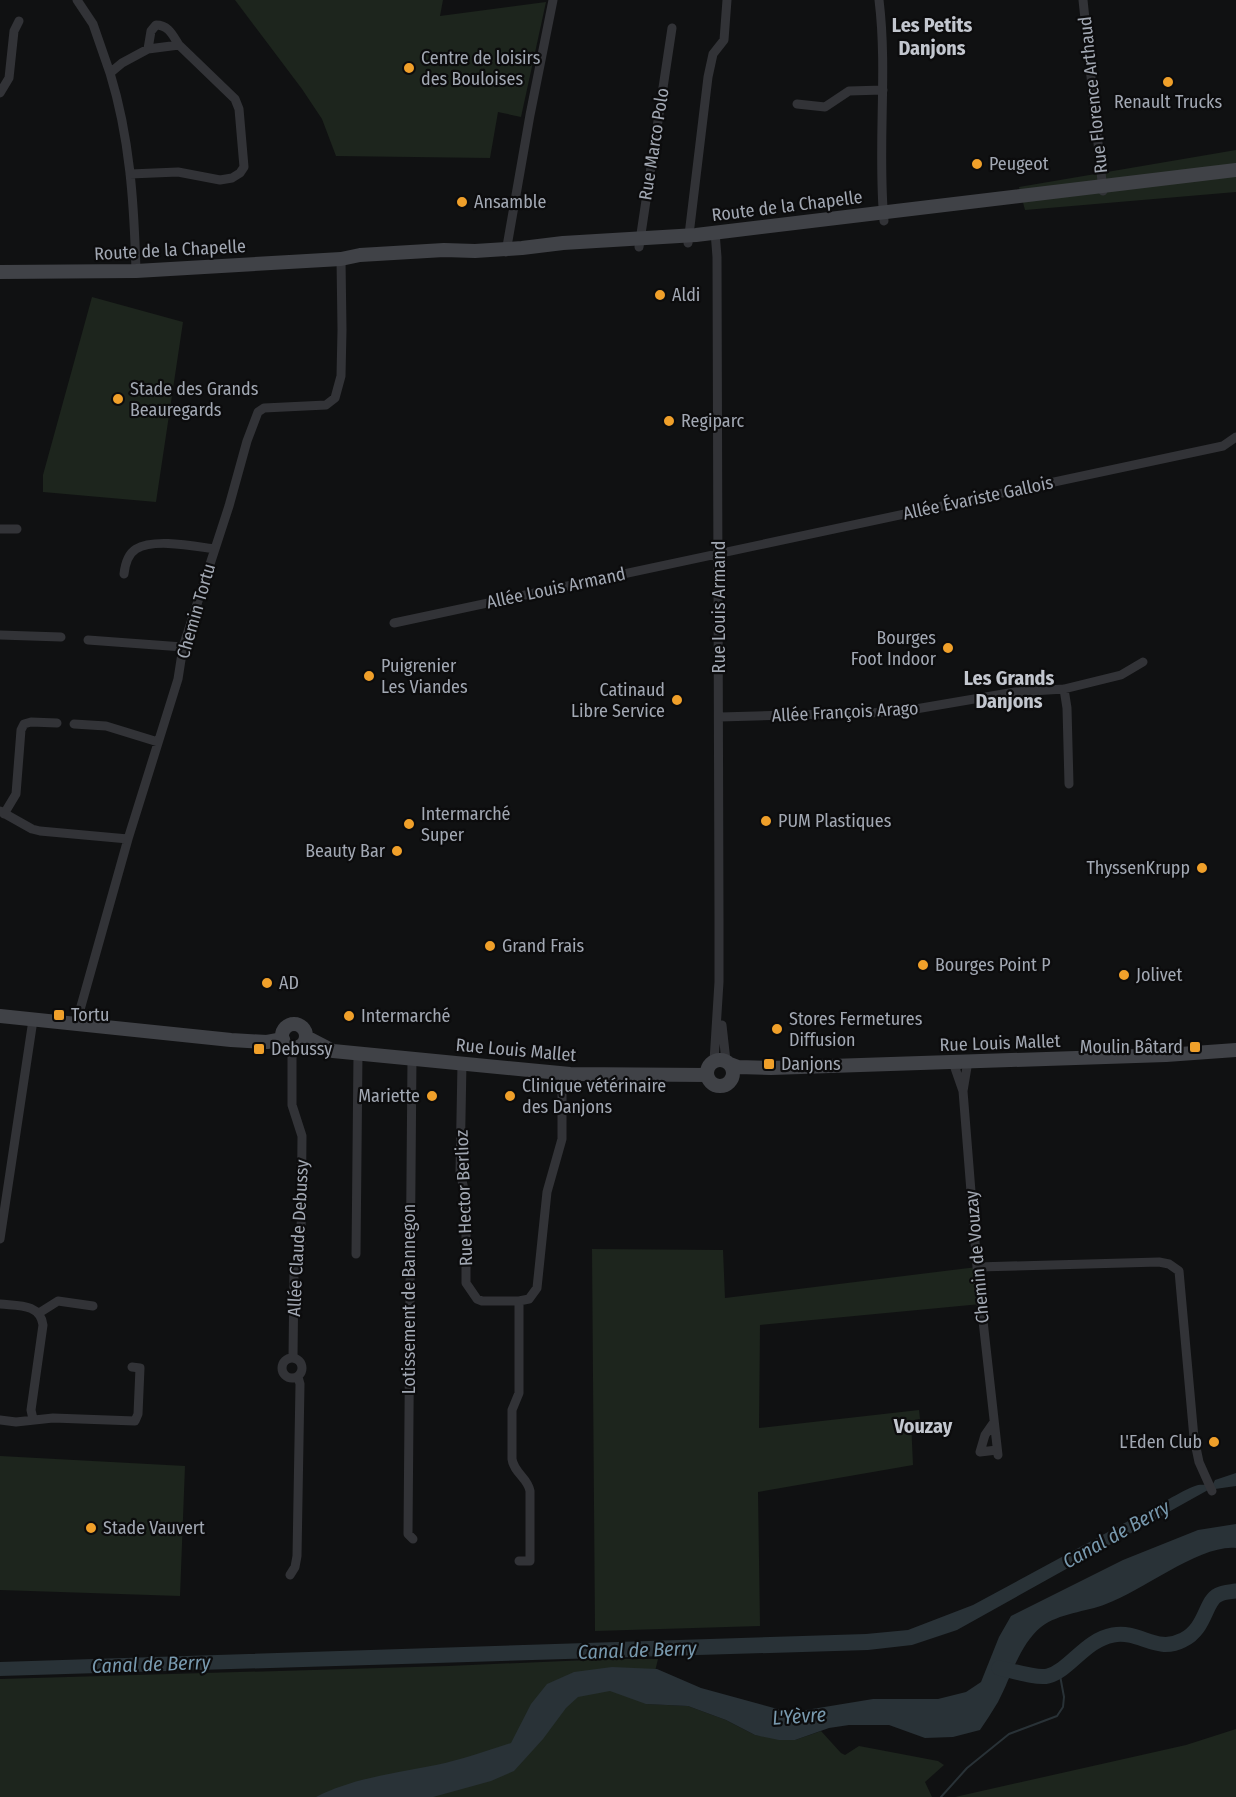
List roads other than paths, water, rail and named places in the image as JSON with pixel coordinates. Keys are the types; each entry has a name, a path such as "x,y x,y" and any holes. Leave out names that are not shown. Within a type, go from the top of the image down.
{"main road":[{"name":"Route de la Chapelle","path":"0,272 136,272 341,259 352,261 506,252 688,239 884,217 1236,170"},
{"name":"Route de la Chapelle","path":"1103,188 1236,177"},
{"name":"Rue Louis Mallet","path":"0,1016 231,1040 287,1043 284,1029 292,1024 302,1026 306,1031 306,1037 333,1051 562,1073 707,1075 719,1086 728,1083 726,1066 771,1068 961,1066 1236,1059"},
{"path":"287,1043 302,1045 306,1037"},
{"name":"Rue Louis Mallet","path":"961,1066 1236,1050"},
{"path":"707,1075 708,1067 726,1066"}],"street":[{"path":"77,0 93,24 120,107 127,142 136,272"},
{"path":"506,252 530,115 554,0"},
{"path":"688,239 708,77 713,54 724,40 727,0"},
{"path":"879,0 883,32 884,217"},
{"name":"Rue Florence Arthaud","path":"1083,0 1103,188"},
{"path":"0,93 9,78 14,31 19,21"},
{"path":"130,174 178,172 220,180 232,178 244,167 239,109 235,99 178,45 169,29 156,25 151,31 148,49"},
{"name":"Rue Marco Polo","path":"639,243 666,41 672,28"},
{"path":"110,73 122,63 148,49 178,45"},
{"path":"797,104 825,107 849,91 883,90"},
{"name":"Rue Louis Armand","path":"715,236 720,717 719,982 726,1066"},
{"name":"Chemin Tortu","path":"76,1024 128,839 178,679 183,647 258,412 264,408 326,405 335,398 339,389 341,259"},
{"name":"Allée Évariste Gallois","path":"718,553 1223,446 1236,437"},
{"path":"0,529 17,529"},
{"path":"124,574 125,564 133,550 149,544 214,549"},
{"name":"Allée Louis Armand","path":"394,623 718,553"},
{"path":"0,635 61,637"},
{"path":"88,640 183,647"},
{"name":"Allée François Arago","path":"720,717 898,712 1016,692 1064,689 1121,675 1143,662"},
{"path":"1064,689 1067,708 1069,784"},
{"path":"57,723 24,724 21,730 16,794 2,813 40,831 128,839"},
{"path":"74,724 106,726 158,742"},
{"path":"0,1239 33,1020"},
{"name":"Allée Claude Debussy","path":"287,1043 292,1105 302,1136 301,1245 294,1270 293,1358"},
{"path":"356,1254 358,1053"},
{"name":"Lotissement de Bannegon","path":"412,1058 408,1534 413,1539"},
{"name":"Rue Hector Berlioz","path":"462,1063 460,1170 466,1199 466,1283 477,1299 482,1301 519,1301"},
{"name":"Chemin de Vouzay","path":"961,1066 977,1267 994,1422 997,1452 980,1452 985,1435 994,1422"},
{"path":"519,1561 530,1561 530,1514 529,1486 516,1470 512,1460 512,1410 519,1393 519,1301 529,1299 537,1288 547,1192 562,1139 562,1073"},
{"path":"977,1267 1159,1262 1169,1263 1179,1270 1194,1438 1199,1462 1212,1491"},
{"path":"39,1313 58,1300 93,1306"},
{"path":"0,1304 31,1308 42,1317 43,1325 31,1410 33,1419"},
{"name":"Allée Claude Debussy","path":"293,1358 302,1365 302,1372 298,1377 290,1379 282,1373 282,1364 293,1358"},
{"path":"0,1420 16,1422 53,1418 135,1421 138,1414 140,1368 132,1367"},
{"name":"Allée Claude Debussy","path":"290,1575 295,1568 297,1556 297,1508 300,1484 300,1384 298,1377"}],"water":[{"name":"Canal de Berry","path":"1236,1473 1236,1486 1208,1490 957,1630 912,1645 868,1650 0,1676 0,1662 866,1634 908,1630 973,1605 1187,1489 1198,1485 1213,1484 1215,1480"},
{"name":"L'Yèvre","path":"1236,1524 1236,1548 1206,1553 1120,1598 1056,1619 1041,1627 1033,1634 1021,1652 998,1702 980,1730 953,1737 925,1738 889,1725 849,1725 829,1728 795,1740 779,1740 755,1735 726,1720 688,1706 646,1704 610,1691 578,1697 566,1708 543,1739 514,1771 491,1781 433,1797 316,1797 359,1781 445,1763 511,1743 531,1704 547,1684 574,1672 612,1667 657,1669 701,1688 785,1711 800,1711 873,1699 938,1699 966,1692 981,1682 999,1637 1011,1616 1123,1560 1198,1530"}],"waterway":[{"path":"999,1668 1048,1676 1064,1668 1094,1643 1113,1635 1123,1634 1156,1643 1173,1644 1191,1635 1201,1623 1214,1598 1222,1593 1236,1591"},
{"path":"941,1797 967,1768 1009,1734 1057,1716 1063,1707 1064,1697 1059,1670"}],"place":[{"name":"Centre de loisirs des Bouloises","path":"409,68"},
{"name":"Renault Trucks","path":"1168,82"},
{"name":"Peugeot","path":"977,164"},
{"name":"Ansamble","path":"462,202"},
{"name":"Aldi","path":"660,295"},
{"name":"Stade des Grands Beauregards","path":"118,399"},
{"name":"Regiparc","path":"669,421"},
{"name":"Bourges Foot Indoor","path":"948,648"},
{"name":"Puigrenier Les Viandes","path":"369,676"},
{"name":"Catinaud Libre Service","path":"677,700"},
{"name":"PUM Plastiques","path":"766,821"},
{"name":"Intermarché Super","path":"409,824"},
{"name":"Beauty Bar","path":"397,851"},
{"name":"ThyssenKrupp","path":"1202,868"},
{"name":"Grand Frais","path":"490,946"},
{"name":"Bourges Point P","path":"923,965"},
{"name":"Jolivet","path":"1124,975"},
{"name":"AD","path":"267,983"},
{"name":"Tortu","path":"59,1015"},
{"name":"Intermarché","path":"349,1016"},
{"name":"Stores Fermetures Diffusion","path":"777,1029"},
{"name":"Moulin Bâtard","path":"1195,1047"},
{"name":"Debussy","path":"259,1049"},
{"name":"Danjons","path":"769,1064"},
{"name":"Mariette","path":"432,1096"},
{"name":"Clinique vétérinaire des Danjons","path":"510,1096"},
{"name":"L'Eden Club","path":"1214,1442"},
{"name":"Stade Vauvert","path":"91,1528"}],"district":[{"name":"Les Petits Danjons","path":"932,36"},
{"name":"Les Grands Danjons","path":"1009,690"},
{"name":"Vouzay","path":"923,1426"}]}
